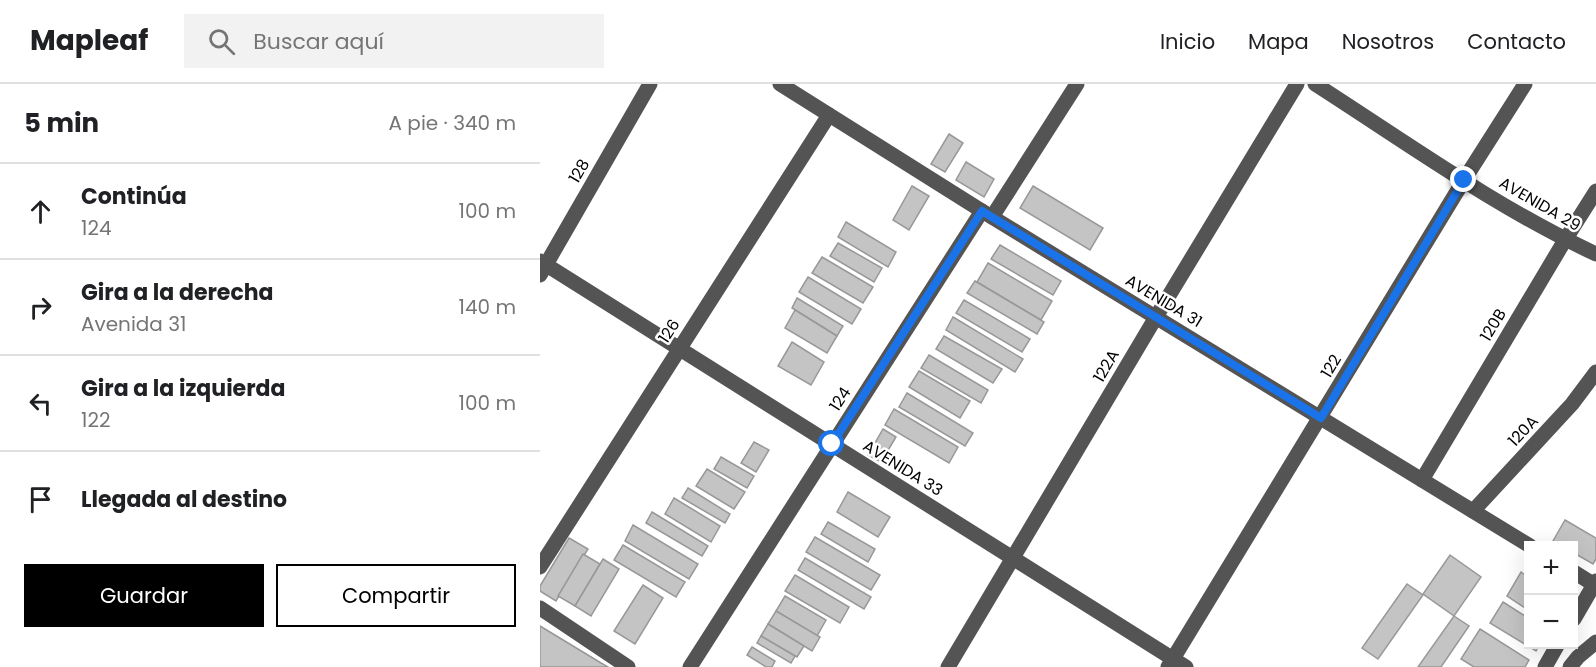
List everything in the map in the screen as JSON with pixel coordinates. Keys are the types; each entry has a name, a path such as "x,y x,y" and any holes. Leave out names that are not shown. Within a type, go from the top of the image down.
{"street":[{"name":"128","path":"542,267 650,84"},
{"name":"AVENIDA 31","path":"780,84 987,214 1524,542"},
{"name":"124","path":"690,667 832,444 1077,84"},
{"name":"122A","path":"948,667 1297,84"},
{"name":"AVENIDA 29","path":"1316,84 1464,180 1564,240 1596,255"},
{"name":"122","path":"1176,664 1464,180 1525,84"},
{"name":"126","path":"540,567 829,115"},
{"name":"120B","path":"1422,480 1564,240 1596,191"},
{"name":"AVENIDA 33","path":"542,267 680,349 832,444 1176,664"},
{"name":"120A","path":"1473,511 1572,404 1596,372"},
{"path":"1578,574 1595,584 1578,612"},
{"path":"540,608 628,667"},
{"path":"1570,667 1578,657 1595,644"},
{"path":"1584,667 1595,644"},
{"path":"1545,667 1556,649"}],"building":[{"path":"949,134 963,143 945,172 931,164"},
{"path":"966,162 994,179 984,197 956,180"},
{"path":"912,186 929,196 909,230 893,220"},
{"path":"1033,186 1103,228 1090,250 1020,208"},
{"path":"846,222 896,252 888,267 838,237"},
{"path":"838,243 882,268 874,282 830,256"},
{"path":"1000,245 1061,281 1053,295 991,259"},
{"path":"822,257 873,287 863,303 812,273"},
{"path":"988,263 1052,301 1041,320 977,282"},
{"path":"808,277 861,309 852,324 799,292"},
{"path":"975,281 1044,322 1037,334 967,293"},
{"path":"797,298 843,326 837,336 792,308"},
{"path":"964,300 1030,339 1022,352 956,313"},
{"path":"795,310 837,336 827,353 785,328"},
{"path":"953,317 1023,359 1015,372 946,330"},
{"path":"944,336 1002,369 993,383 936,349"},
{"path":"792,342 824,362 811,385 778,366"},
{"path":"929,355 988,390 981,403 921,368"},
{"path":"919,371 970,401 960,418 909,387"},
{"path":"907,393 973,433 965,446 899,407"},
{"path":"894,409 958,447 949,463 885,425"},
{"path":"883,429 896,437 881,462 868,455"},
{"path":"754,442 769,450 756,472 741,463"},
{"path":"721,457 754,476 747,488 714,469"},
{"path":"707,469 745,492 734,509 696,486"},
{"path":"688,488 730,514 725,523 682,498"},
{"path":"848,492 890,517 878,537 837,512"},
{"path":"674,498 720,526 711,542 665,514"},
{"path":"652,512 708,546 702,556 646,523"},
{"path":"1565,520 1596,538 1596,559 1593,564 1578,555 1578,541 1553,541"},
{"path":"828,522 875,549 868,562 821,534"},
{"path":"633,525 698,564 689,579 625,541"},
{"path":"815,537 880,575 871,590 806,552"},
{"path":"569,538 588,549 556,601 540,591 540,586"},
{"path":"623,545 685,582 676,597 614,560"},
{"path":"583,554 600,564 575,606 558,596"},
{"path":"1450,555 1481,577 1454,616 1423,594"},
{"path":"805,558 871,597 864,609 798,570"},
{"path":"603,559 619,569 591,616 575,606"},
{"path":"1521,572 1524,574 1524,607 1507,596"},
{"path":"795,575 849,607 840,623 785,591"},
{"path":"1407,584 1423,595 1378,659 1362,648"},
{"path":"643,585 663,598 635,644 614,631"},
{"path":"785,596 826,620 817,636 776,611"},
{"path":"1503,602 1524,615 1524,644 1490,623"},
{"path":"776,611 820,637 812,651 768,624"},
{"path":"1454,616 1469,626 1441,667 1418,667"},
{"path":"768,624 804,646 797,657 761,636"},
{"path":"540,626 601,663 608,667 540,667"},
{"path":"1480,629 1529,660 1525,667 1474,667 1461,659"},
{"path":"761,636 795,656 791,663 757,643"},
{"path":"752,647 775,661 772,667 766,667 747,655"}],"route":[{"path":"832,444 982,211 1321,418 1464,180"}]}
